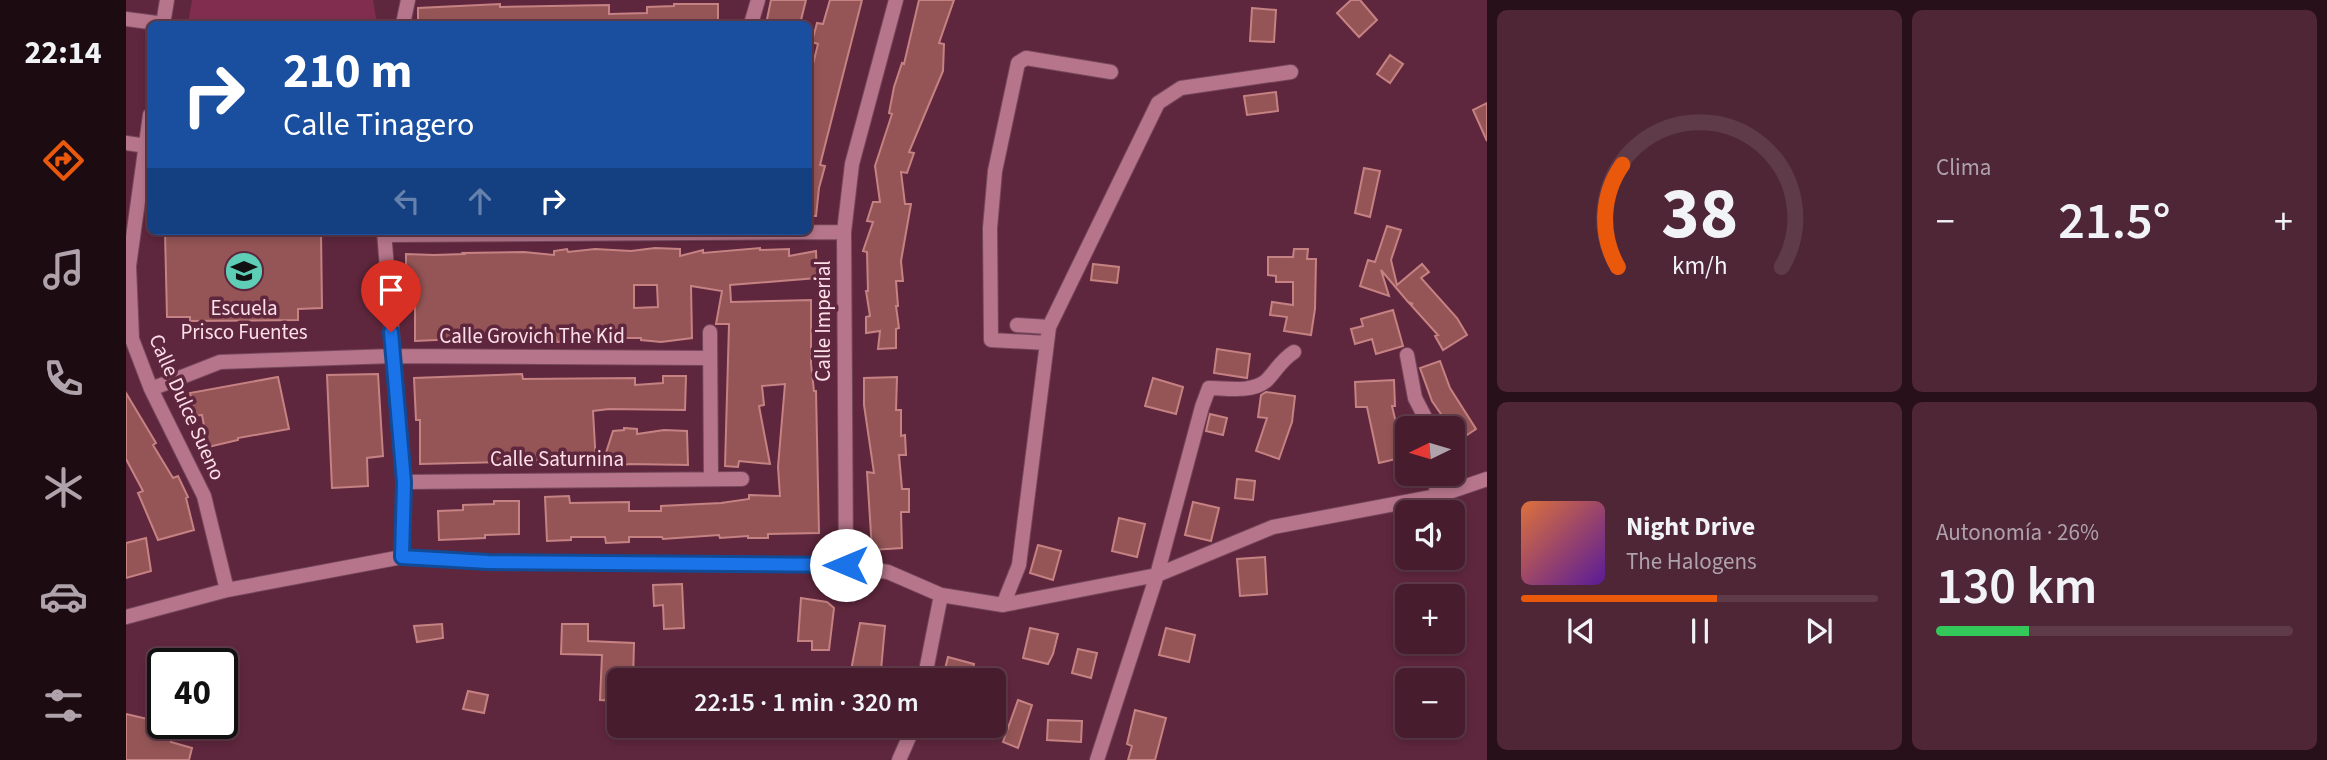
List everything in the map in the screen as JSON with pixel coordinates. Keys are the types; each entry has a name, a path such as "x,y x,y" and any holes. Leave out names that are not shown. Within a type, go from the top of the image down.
{"street":[{"path":"164,21 167,0"},
{"path":"404,21 408,0"},
{"path":"752,21 758,0"},
{"name":"Calle Imperial","path":"846,565 844,232 852,164 896,0"},
{"path":"126,19 147,22"},
{"path":"1047,343 991,340 990,228 995,171 1018,63 1026,58 1111,72"},
{"path":"1003,605 1019,565 1049,327 1158,103 1181,88 1291,72"},
{"name":"Calle Dulce Sueno","path":"147,138 127,266 132,339 151,389 204,496 227,590"},
{"path":"126,143 146,146"},
{"path":"812,232 844,232"},
{"path":"384,235 404,482 402,557"},
{"path":"992,324 1049,327"},
{"path":"710,332 708,358 711,479"},
{"path":"1097,760 1157,575 1209,388 1251,388 1265,381 1283,359 1294,352"},
{"path":"1407,355 1415,398 1424,416"},
{"name":"Calle Grovich The Kid","path":"151,389 220,362 393,356 708,358"},
{"path":"126,617 227,590 402,557 488,562 846,565 888,572 940,595 1003,605 1157,575 1273,527 1437,496 1487,479"},
{"name":"Calle Saturnina","path":"404,482 742,480"},
{"path":"1436,486 1437,496"},
{"path":"926,668 940,595"},
{"path":"899,760 909,738"}],"shaded area":[{"path":"192,0 373,0 376,21 188,21"}],"building":[{"path":"771,0 806,0 801,21 767,21"},
{"path":"830,0 862,0 820,165 825,166 816,216 812,216 812,68 818,44 812,42 817,23 823,24"},
{"path":"919,0 954,0 939,43 944,44 943,71 909,152 914,153 907,173 901,172 905,204 911,204 901,261 903,281 896,281 899,328 896,329 896,348 878,349 880,331 866,333 866,317 870,316 866,291 867,252 863,251 873,222 867,221 873,202 880,202 875,166 892,114 889,113 894,87 902,63 904,64"},
{"path":"1351,0 1360,0 1377,20 1359,37 1337,13"},
{"path":"500,4 500,7 609,5 609,14 647,13 647,7 674,4 718,4 718,21 418,21 418,8"},
{"path":"1252,8 1276,10 1274,42 1250,41"},
{"path":"1390,55 1403,64 1390,83 1377,74"},
{"path":"1276,92 1278,111 1247,115 1244,96"},
{"path":"1487,103 1487,141 1473,110"},
{"path":"1364,168 1380,171 1370,217 1355,213"},
{"path":"1387,226 1401,230 1391,260 1397,285 1422,264 1429,272 1421,278 1457,318 1467,335 1443,350 1435,336 1438,335 1381,270 1389,296 1360,286 1368,260 1375,262"},
{"name":"Escuela Prisco Fuentes","path":"165,235 321,235 322,308 298,309 298,320 190,321 190,317 167,317"},
{"path":"760,248 789,249 789,256 816,251 817,278 730,285 731,302 811,300 811,364 816,391 819,533 768,534 768,538 720,538 719,535 663,539 629,537 629,542 606,543 605,537 571,537 571,540 547,541 545,497 569,496 570,503 629,502 629,511 661,511 661,506 721,503 749,499 749,495 780,496 778,467 785,384 762,386 764,405 759,406 770,464 739,461 738,467 725,466 729,324 716,324 722,291 691,286 692,338 661,342 641,338 603,338 557,342 556,337 415,341 415,289 406,290 406,254 524,252 554,255 554,251 567,249 568,252 595,249 680,249 680,256 703,250 703,253","holes":["634,285 657,285 658,307 634,308"]},
{"path":"1294,249 1308,249 1307,259 1316,259 1315,309 1311,335 1284,331 1287,317 1270,315 1272,302 1293,305 1293,282 1276,282 1276,276 1268,275 1268,257 1293,257"},
{"path":"1093,264 1119,267 1117,283 1091,280"},
{"path":"1393,310 1403,346 1376,354 1372,339 1355,344 1351,329 1363,326 1361,319"},
{"path":"1217,349 1250,354 1247,378 1214,373"},
{"path":"1440,361 1450,388 1476,429 1465,436 1465,416 1442,416 1432,401 1420,368"},
{"path":"378,374 383,456 367,458 368,486 332,488 327,375"},
{"path":"522,374 523,379 635,378 635,385 663,383 663,376 686,376 685,410 593,411 596,464 555,465 536,461 505,465 505,462 420,464 420,420 416,420 414,378"},
{"path":"278,377 289,429 238,438 208,447 202,415 195,416 190,393"},
{"path":"897,377 896,410 901,410 901,436 905,435 906,455 899,455 902,489 909,489 909,512 901,512 902,548 872,550 867,472 874,473 864,405 864,378"},
{"path":"1153,378 1183,387 1176,414 1145,406"},
{"path":"1394,380 1395,406 1392,406 1395,419 1395,459 1379,463 1367,407 1356,407 1355,382"},
{"path":"1266,392 1295,396 1292,422 1279,459 1256,451 1267,418 1258,417 1261,395"},
{"path":"126,393 173,478 178,476 188,497 186,498 194,530 158,540 138,493 143,491 126,459"},
{"path":"1210,414 1227,418 1223,435 1206,431"},
{"path":"637,429 637,434 664,430 687,431 688,465 630,464 601,468 613,431"},
{"path":"1237,479 1255,481 1253,500 1235,498"},
{"path":"494,501 519,501 519,534 439,540 438,511 463,510 463,505 494,504"},
{"path":"1193,502 1219,508 1211,541 1185,535"},
{"path":"1119,518 1145,524 1137,557 1112,551"},
{"path":"146,538 151,571 126,578 126,543"},
{"path":"1038,545 1061,551 1053,580 1030,573"},
{"path":"1265,557 1267,594 1240,596 1237,559"},
{"path":"682,584 684,628 664,629 663,605 654,606 653,585"},
{"path":"801,598 827,602 834,608 829,650 812,650 812,641 798,641"},
{"path":"860,623 885,626 881,668 851,668"},
{"path":"442,624 443,638 417,642 414,626"},
{"path":"562,624 588,624 588,641 634,643 633,668 607,668 607,700 600,700 602,655 561,654"},
{"path":"1030,628 1058,634 1048,664 1023,658"},
{"path":"1166,628 1195,635 1189,662 1159,655"},
{"path":"1078,649 1097,653 1091,678 1072,673"},
{"path":"948,657 974,664 973,668 945,668"},
{"path":"468,691 488,695 484,713 463,709"},
{"path":"1018,700 1032,705 1018,748 1003,742"},
{"path":"1135,710 1166,718 1155,760 1128,760 1132,746 1127,744"},
{"path":"126,714 147,719 147,739 171,739 171,742 192,748 189,760 126,760"},
{"path":"1048,720 1082,721 1081,742 1047,740"}],"place":[{"name":"Escuela Prisco Fuentes","path":"244,271"}],"route":[{"path":"391,332 404,482 402,557 488,562 846,565"}]}
